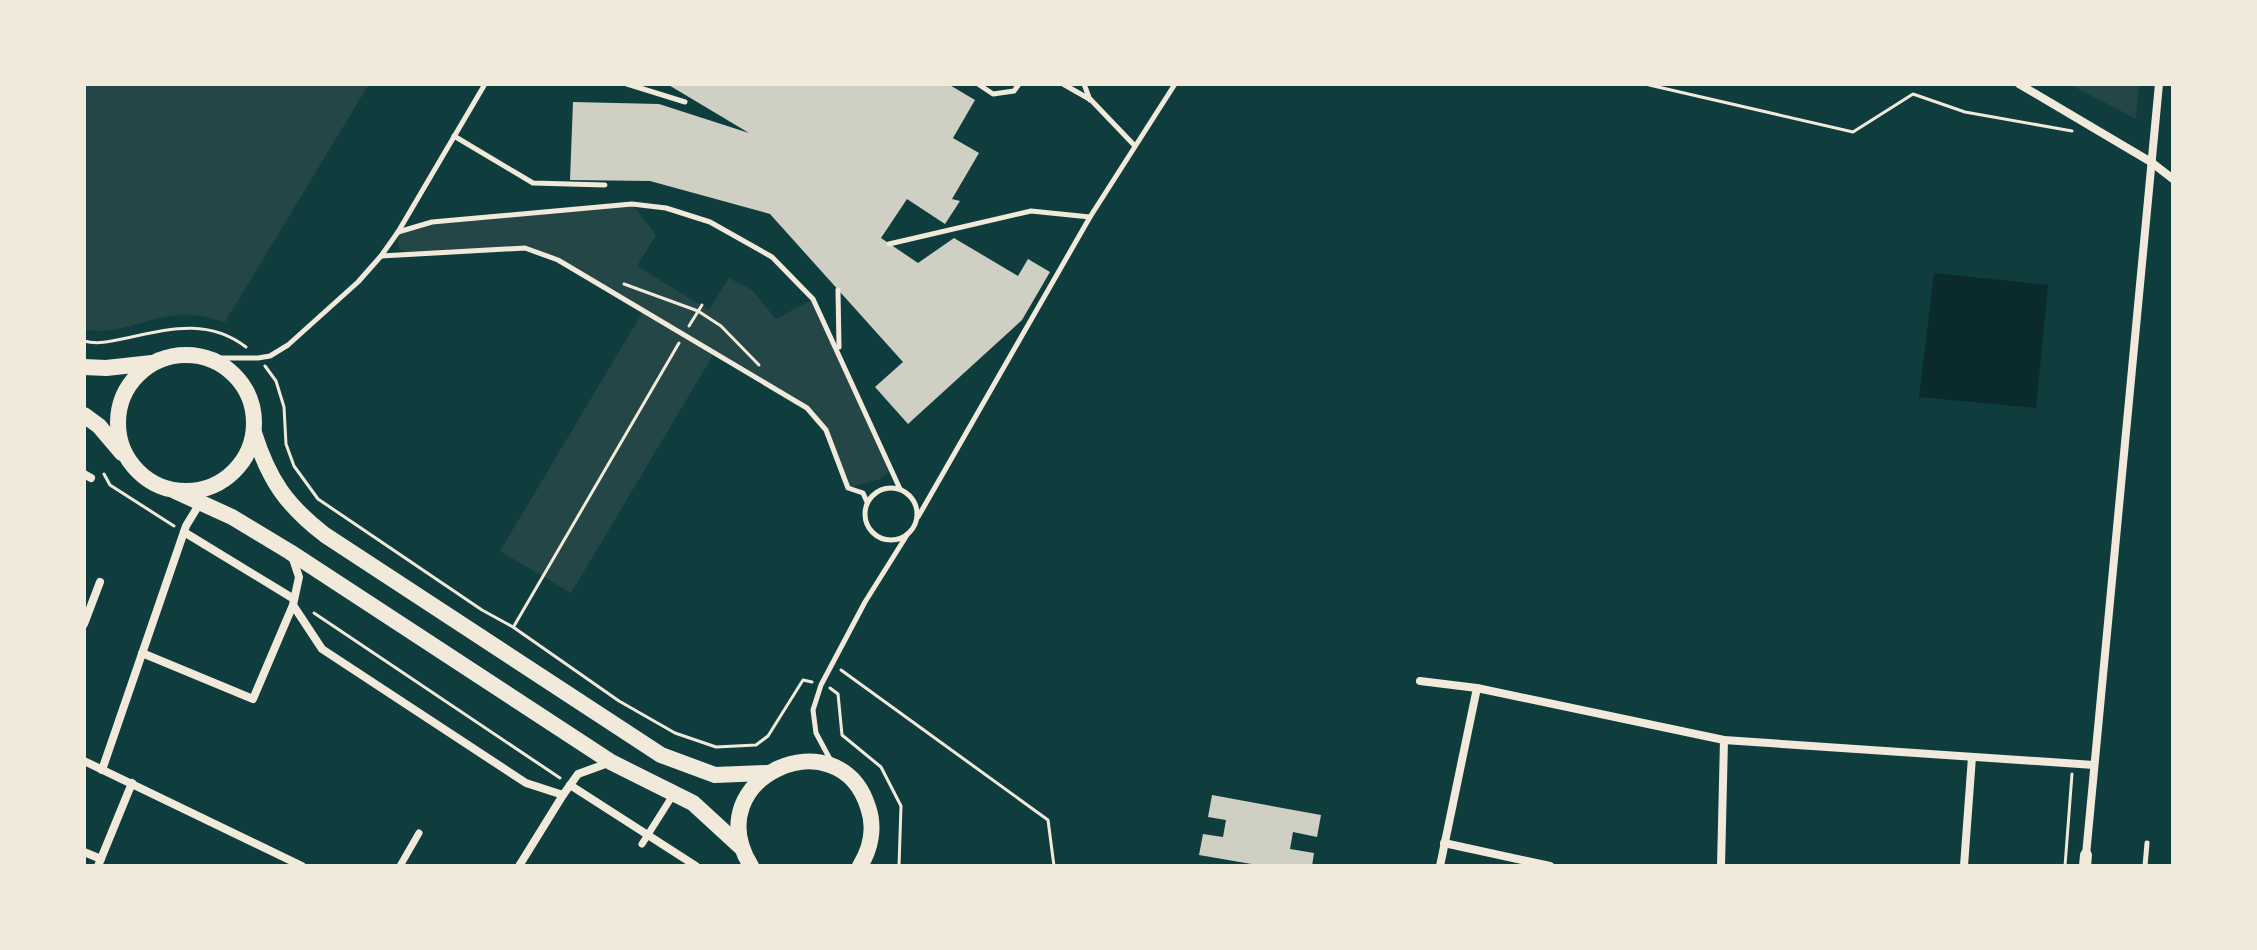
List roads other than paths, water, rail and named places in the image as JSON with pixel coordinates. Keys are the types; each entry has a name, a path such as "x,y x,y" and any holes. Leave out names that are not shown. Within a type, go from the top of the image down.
{"main road":[{"path":"130,462 120,442 119,408 127,388 138,375 167,357 186,355 207,358 224,366 240,381 250,398 254,433 247,454 225,479 209,487 175,491"},
{"path":"84,367 153,363"},
{"path":"84,415 99,426 139,473 155,484 232,517 290,552 611,762 693,803 742,848"},
{"path":"254,433 267,469 285,500 325,535 661,755 715,775 767,773 790,763 805,761 836,769 857,786 867,803 872,830 865,862"},
{"path":"751,866 742,848 739,828 742,810 750,792 767,773"}],"street":[{"path":"2019,84 2151,162 2173,179"},
{"path":"2086,861 2159,84"},
{"path":"102,770 184,532 200,503"},
{"path":"184,532 294,602 322,649 526,783 563,795"},
{"path":"142,653 253,699 294,602 299,577 290,552"},
{"path":"84,624 100,582"},
{"path":"1420,681 1477,688 1724,740 2094,765"},
{"path":"1440,866 1477,688"},
{"path":"1721,866 1724,740"},
{"path":"1964,866 1972,757"},
{"path":"84,761 302,866"},
{"path":"519,866 578,774 611,762"},
{"path":"84,852 99,863 132,783"},
{"path":"570,785 696,866"},
{"path":"642,844 674,793"},
{"path":"400,866 419,833"},
{"path":"1444,843 1550,866"}],"lane":[{"path":"207,358 270,356 288,345 358,282 398,232 485,84"},
{"path":"627,84 685,102"},
{"path":"978,84 993,94 1014,91 1019,84"},
{"path":"1063,84 1091,100 1135,146"},
{"path":"1084,84 1091,100"},
{"path":"836,769 816,733 813,710 831,663 1090,217 1175,84"},
{"path":"454,136 533,183 605,185"},
{"path":"398,232 432,222 632,204 666,208 710,222 772,257 813,299 900,489 914,500 918,517"},
{"path":"889,244 1031,211 1090,217"},
{"path":"381,256 525,248 558,260 807,408 826,430 848,488 863,493 867,502 865,519 874,534 890,541 907,535"},
{"path":"838,290 839,352"},
{"path":"867,502 885,488 900,489"},
{"path":"2145,866 2147,843"}]}
